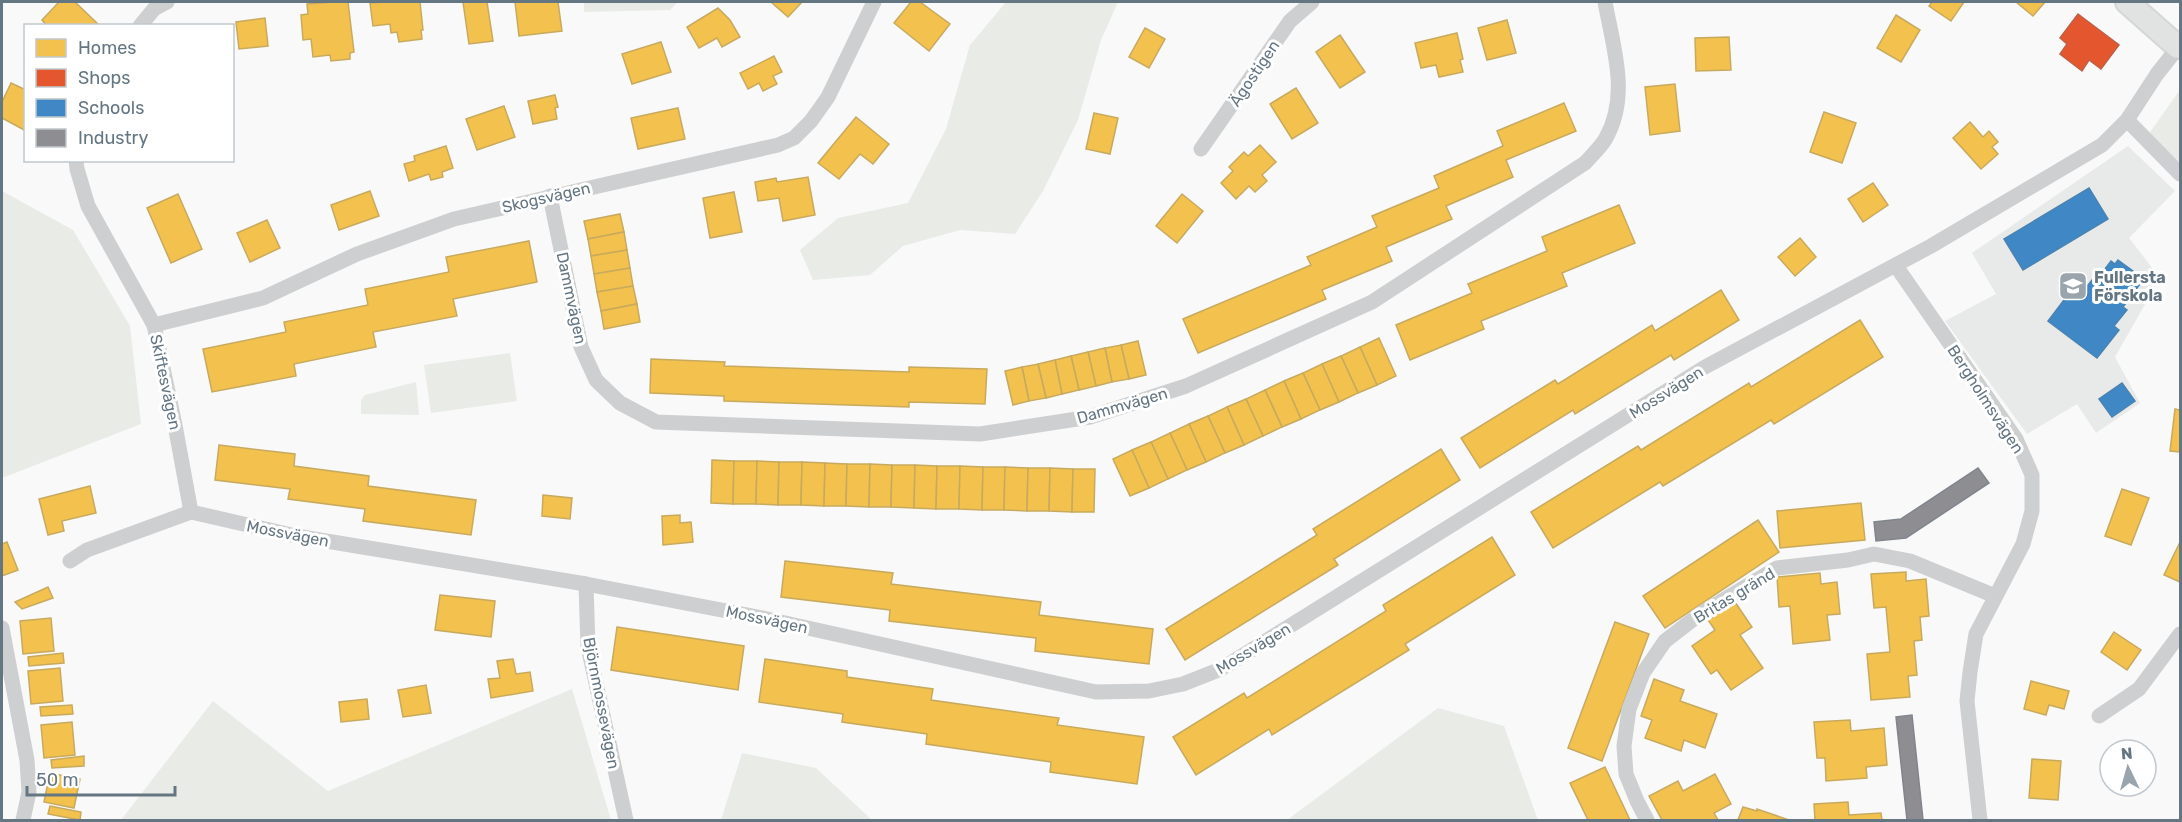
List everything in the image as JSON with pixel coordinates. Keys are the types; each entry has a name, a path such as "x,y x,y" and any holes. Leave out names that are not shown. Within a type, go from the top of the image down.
{"street":[{"path":"142,24 154,9 167,2"},
{"name":"Skogsvägen","path":"154,325 263,298 357,254 454,219 778,145 794,138 828,97 874,2"},
{"name":"Ägostigen","path":"1201,149 1290,21 1312,2"},
{"name":"Dammvägen","path":"550,196 581,347 596,380 620,403 656,422 980,434 1090,417 1186,386 1372,302 1585,163 1605,139 1617,111 1620,83 1605,2"},
{"path":"2127,2 2179,46"},
{"name":"Mossvägen","path":"191,512 296,536 586,584 758,617 1096,692 1149,691 1183,684 1221,669 1706,367 1896,266 2102,145 2127,120 2157,74 2179,46"},
{"path":"2127,120 2181,174"},
{"name":"Skiftesvägen","path":"76,162 88,206 154,325 191,512"},
{"name":"Bergholmsvägen","path":"1896,266 2016,439 2032,475 2032,511 2023,544 1976,634 1967,701 1980,820"},
{"path":"70,561 87,550 191,512"},
{"name":"Britas gränd","path":"1647,820 1626,774 1624,746 1629,709 1644,673 1665,641 1700,614 1777,568 1848,560 1874,554 1910,561 1995,596"},
{"name":"Björnmossevägen","path":"586,584 588,647 626,820"},
{"path":"2,628 27,760 29,792 23,820"},
{"path":"2099,716 2139,689 2181,634"}],"shaded area":[{"path":"584,2 678,2 670,10 584,12"},
{"path":"1006,2 1118,2 1101,40 1078,120 1043,191 1015,234 960,230 903,246 870,275 813,280 800,250 838,218 908,203 946,129 970,45"},
{"path":"2180,90 2180,166 2148,135"},
{"name":"Fullersta Förskola","path":"2128,146 2175,191 2129,238 2160,278 2115,357 2140,403 2096,433 2077,404 2027,434 1945,321 1996,294 1972,253"},
{"path":"2,191 73,230 130,326 141,424 2,478"},
{"path":"510,353 517,401 431,413 424,365"},
{"path":"416,382 419,415 361,414 361,400 365,395"},
{"path":"572,689 611,820 121,820 213,701 328,791"},
{"path":"1438,708 1504,726 1538,820 1287,820"},
{"path":"742,753 816,768 872,820 721,820"}],"building: Homes":[{"path":"59,2 75,2 98,24 45,24 42,20"},
{"path":"348,2 354,52 350,53 350,59 331,61 330,55 313,57 311,39 303,40 301,15 308,14 307,4"},
{"path":"420,2 422,39 399,42 397,32 391,33 390,24 373,26 370,3"},
{"path":"463,2 487,2 493,41 469,44"},
{"path":"515,2 558,2 562,31 519,36"},
{"path":"771,2 802,2 788,17"},
{"path":"911,2 920,2 950,24 929,51 894,23"},
{"path":"1932,2 1964,2 1951,21 1929,6"},
{"path":"2016,2 2045,2 2033,16"},
{"path":"718,8 730,20 740,37 722,47 717,38 699,48 687,27"},
{"path":"1896,15 1920,30 1901,62 1877,48"},
{"path":"265,18 268,46 239,49 236,22"},
{"path":"1507,20 1516,53 1487,60 1478,28"},
{"path":"1145,28 1165,39 1149,68 1129,57"},
{"path":"1457,33 1463,59 1460,60 1463,72 1439,77 1436,65 1421,68 1415,43"},
{"path":"1340,35 1365,72 1340,88 1316,52"},
{"path":"1729,37 1731,70 1696,71 1695,38"},
{"path":"661,42 671,72 632,84 622,54"},
{"path":"774,56 782,72 773,76 777,84 763,91 759,83 748,89 740,73"},
{"path":"11,83 24,89 24,130 2,118 2,102"},
{"path":"1675,84 1680,131 1650,135 1645,87"},
{"path":"1296,88 1318,123 1292,139 1270,104"},
{"path":"555,95 558,107 555,108 557,119 533,124 528,101"},
{"path":"1564,103 1576,131 1506,160 1513,177 1446,206 1452,219 1386,247 1392,261 1322,290 1326,299 1198,353 1183,319 1311,265 1307,257 1377,227 1372,216 1439,188 1434,176 1503,146 1497,131"},
{"path":"504,106 515,137 477,150 466,119"},
{"path":"678,108 685,139 638,149 631,118"},
{"path":"1824,112 1856,123 1842,163 1810,152"},
{"path":"1094,113 1118,118 1110,154 1086,149"},
{"path":"856,117 889,144 873,164 860,154 839,179 818,163"},
{"path":"1970,122 1983,137 1989,131 1998,142 1992,147 1998,154 1981,169 1953,138"},
{"path":"1260,145 1276,162 1262,175 1267,181 1255,192 1249,186 1236,199 1221,183 1233,171 1229,167 1244,152 1248,156"},
{"path":"446,146 453,168 442,172 443,177 431,180 429,174 409,181 404,164 415,161 414,156"},
{"path":"808,177 815,215 783,221 779,198 758,201 755,182 776,178 777,182"},
{"path":"1873,183 1888,205 1863,222 1848,199"},
{"path":"370,191 379,216 339,230 331,205"},
{"path":"734,192 742,232 710,238 703,198"},
{"path":"178,194 202,249 171,263 147,208"},
{"path":"1182,194 1203,211 1177,243 1156,226"},
{"path":"1619,205 1635,243 1562,273 1567,286 1481,321 1484,329 1410,360 1396,325 1472,293 1468,284 1547,251 1542,237"},
{"path":"620,214 624,232 588,239 584,221"},
{"path":"267,220 280,248 250,262 237,233"},
{"path":"624,232 627,250 591,256 588,239"},
{"path":"1800,238 1816,257 1795,276 1778,257"},
{"path":"529,241 537,282 453,299 457,316 373,332 376,347 294,364 296,376 212,392 203,349 286,332 284,322 368,305 365,289 449,272 446,257"},
{"path":"627,250 630,268 594,274 591,256"},
{"path":"630,268 633,286 597,292 594,274"},
{"path":"633,286 637,304 601,311 597,292"},
{"path":"1721,290 1739,320 1674,360 1671,355 1575,414 1573,410 1480,468 1461,438 1555,380 1558,384 1652,325 1655,331"},
{"path":"637,304 640,322 604,329 601,311"},
{"path":"1860,320 1883,357 1774,424 1771,420 1663,486 1660,482 1553,548 1531,512 1638,446 1641,450 1749,383 1751,387"},
{"path":"1379,338 1396,376 1377,385 1360,347"},
{"path":"1138,341 1146,375 1129,379 1121,345"},
{"path":"1121,345 1129,379 1112,382 1105,348"},
{"path":"1360,347 1377,385 1358,393 1341,356"},
{"path":"1105,348 1112,382 1096,386 1088,352"},
{"path":"1088,352 1096,386 1079,390 1071,356"},
{"path":"1071,356 1079,390 1062,394 1055,360"},
{"path":"1341,356 1358,393 1339,402 1322,364"},
{"path":"651,359 725,362 724,366 909,372 909,367 987,369 985,404 909,402 909,407 724,401 724,396 650,393"},
{"path":"1055,360 1062,394 1046,398 1038,364"},
{"path":"1038,364 1046,398 1029,401 1022,367"},
{"path":"1322,364 1339,402 1320,410 1303,373"},
{"path":"1022,367 1029,401 1013,405 1005,371"},
{"path":"1303,373 1320,410 1301,419 1284,381"},
{"path":"1284,381 1301,419 1282,427 1265,390"},
{"path":"1265,390 1282,427 1263,436 1246,399"},
{"path":"1246,399 1263,436 1244,445 1227,407"},
{"path":"1227,407 1244,445 1225,453 1208,416"},
{"path":"2175,409 2180,410 2180,452 2170,451"},
{"path":"1208,416 1225,453 1206,462 1189,424"},
{"path":"1189,424 1206,462 1187,470 1170,433"},
{"path":"1170,433 1187,470 1168,479 1151,442"},
{"path":"1151,442 1168,479 1149,488 1132,450"},
{"path":"219,445 295,454 294,466 369,476 368,486 476,500 471,535 363,521 365,509 288,499 290,489 215,480"},
{"path":"1441,449 1460,480 1334,559 1338,565 1185,660 1166,629 1317,535 1313,529"},
{"path":"1132,450 1149,488 1130,496 1113,459"},
{"path":"712,460 734,461 733,504 711,503"},
{"path":"734,461 757,461 756,504 733,504"},
{"path":"757,461 779,462 778,505 756,504"},
{"path":"779,462 802,462 801,505 778,505"},
{"path":"802,462 825,463 824,506 801,505"},
{"path":"825,463 847,464 846,506 824,506"},
{"path":"847,464 870,464 869,507 846,506"},
{"path":"870,464 892,465 891,507 869,507"},
{"path":"892,465 915,465 914,508 891,507"},
{"path":"915,465 937,466 936,509 914,508"},
{"path":"937,466 960,466 959,509 936,509"},
{"path":"960,466 983,467 982,510 959,509"},
{"path":"983,467 1005,467 1004,510 982,510"},
{"path":"1005,467 1028,468 1027,511 1004,510"},
{"path":"1028,468 1050,468 1049,511 1027,511"},
{"path":"1050,468 1073,469 1072,512 1049,511"},
{"path":"1073,469 1095,469 1094,512 1072,512"},
{"path":"90,486 96,513 62,521 64,531 48,535 39,499"},
{"path":"2122,489 2149,498 2131,545 2105,536"},
{"path":"543,495 572,498 570,519 542,516"},
{"path":"1861,503 1865,540 1780,548 1777,511"},
{"path":"680,515 680,523 691,522 693,542 663,545 662,516"},
{"path":"1758,520 1779,552 1665,628 1643,596"},
{"path":"1492,537 1515,575 1405,644 1409,650 1272,735 1269,729 1196,775 1173,737 1244,693 1247,698 1386,611 1383,605"},
{"path":"7,542 18,570 2,576 2,544"},
{"path":"2180,542 2180,582 2164,575"},
{"path":"785,561 893,573 891,584 1041,602 1039,615 1153,629 1149,664 1035,651 1036,638 889,621 890,610 781,597"},
{"path":"1906,572 1906,581 1926,579 1929,616 1920,617 1922,640 1914,641 1917,675 1908,676 1910,697 1871,700 1867,654 1890,652 1886,607 1874,608 1871,574"},
{"path":"1820,573 1821,584 1837,582 1840,614 1827,615 1830,640 1793,644 1790,606 1779,607 1777,577"},
{"path":"48,587 53,598 22,609 15,602"},
{"path":"440,595 495,601 491,637 435,630"},
{"path":"1735,602 1752,627 1740,635 1763,668 1731,690 1717,670 1711,674 1692,646 1715,630 1708,620"},
{"path":"51,618 54,651 23,654 20,621"},
{"path":"1615,622 1649,634 1602,761 1568,748"},
{"path":"617,627 744,646 738,690 611,670"},
{"path":"2114,632 2141,650 2127,670 2101,652"},
{"path":"63,653 64,663 29,666 28,657"},
{"path":"513,659 516,674 530,672 533,691 491,698 488,679 500,678 497,661"},
{"path":"765,659 847,671 847,677 933,689 931,700 1059,718 1057,725 1144,737 1137,784 1050,772 1051,762 926,744 927,734 842,722 843,714 759,702"},
{"path":"60,668 63,701 31,704 28,671"},
{"path":"1654,679 1684,690 1680,701 1717,714 1705,748 1684,740 1681,751 1645,738 1652,720 1641,716"},
{"path":"2031,681 2069,691 2064,709 2049,705 2046,715 2024,709"},
{"path":"426,685 431,713 403,717 398,690"},
{"path":"367,699 369,719 341,722 339,702"},
{"path":"72,705 73,714 41,716 40,707"},
{"path":"1850,720 1851,731 1884,728 1887,765 1866,767 1867,778 1826,781 1825,758 1817,758 1814,722"},
{"path":"72,722 75,755 44,758 41,725"},
{"path":"84,756 84,766 52,768 51,760"},
{"path":"2032,759 2061,761 2058,800 2029,798"},
{"path":"1605,767 1630,820 1588,820 1570,783"},
{"path":"50,773 80,779 74,808 44,802"},
{"path":"1715,774 1731,804 1714,813 1718,820 1662,820 1649,796 1678,781 1683,791"},
{"path":"1848,802 1849,815 1881,813 1882,820 1815,820 1814,804"},
{"path":"50,806 81,812 80,820 48,814"},
{"path":"1743,807 1757,811 1757,809 1789,820 1738,820"}],"building: Shops":[{"path":"2078,14 2119,45 2101,69 2089,60 2082,71 2060,54 2067,44 2060,38"}],"building: Schools":[{"name":"Fullersta Förskola","path":"2089,188 2108,219 2023,270 2004,239"},
{"name":"Fullersta Förskola","path":"2118,260 2141,277 2137,282 2140,284 2123,307 2127,310 2114,326 2119,330 2097,358 2048,321 2070,292 2078,298 2092,280 2095,282 2111,261 2115,264"},
{"path":"2122,383 2135,401 2112,417 2099,399"}],"building: Industry":[{"path":"1978,468 1989,483 1906,538 1876,541 1874,522 1901,519"},
{"path":"1912,715 1923,820 1907,820 1896,717"}],"place":[{"name":"Fullersta Förskola","path":"2073,286"}]}
